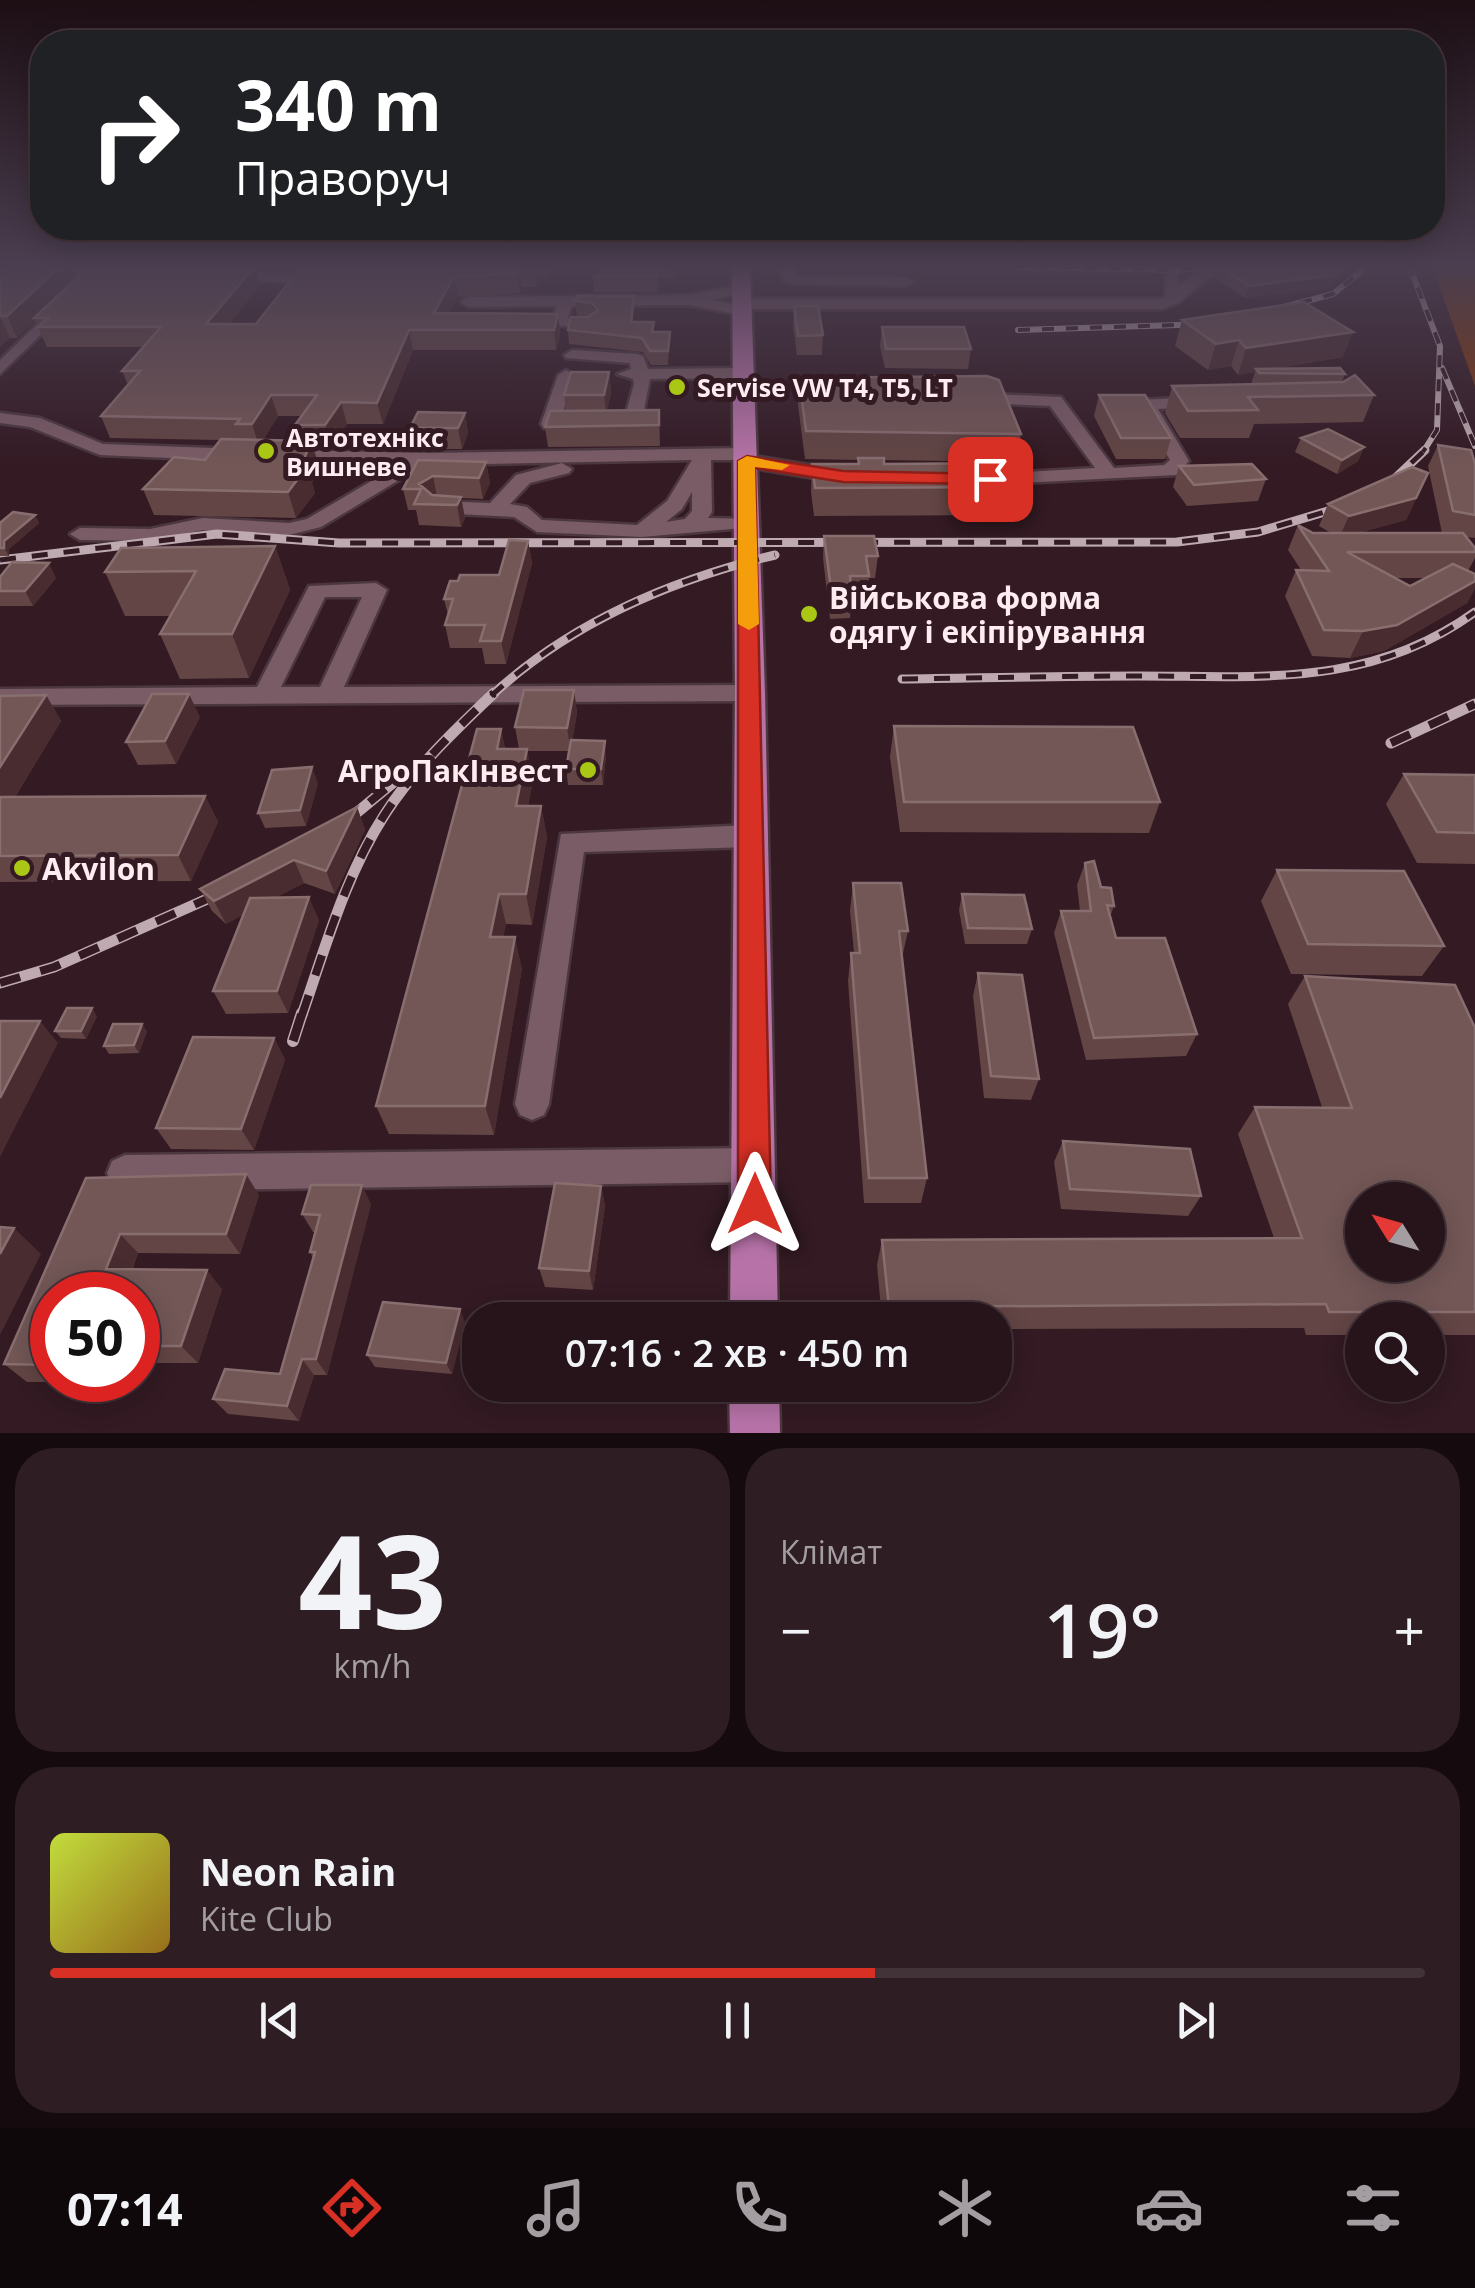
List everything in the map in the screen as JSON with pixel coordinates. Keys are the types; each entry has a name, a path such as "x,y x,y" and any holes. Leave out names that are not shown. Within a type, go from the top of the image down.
{"main road":[{"path":"743,332 750,693 754,1302"},
{"path":"754,1402 755,1433"}],"lane":[{"path":"0,369 38,332"},
{"path":"575,348 637,359 638,374 642,384 632,425 550,424 575,348"},
{"path":"566,375 745,374"},
{"path":"992,399 1055,401 1107,472"},
{"path":"954,478 1178,467 1180,461 1146,404 1224,401"},
{"path":"0,418 34,422 100,448 128,453 700,462"},
{"path":"497,509 505,490 540,470 746,458 861,477"},
{"path":"80,534 150,536 203,524 289,528 314,523 395,472 426,459"},
{"path":"692,524 702,512 700,462"},
{"path":"642,531 675,506 700,462"},
{"path":"437,507 520,512 537,526 642,531 692,524 747,524"},
{"path":"266,695 316,591 376,590 328,695"},
{"path":"0,698 750,693"},
{"path":"532,1104 571,842 750,836"},
{"path":"125,1173 755,1165"}],"shaded area":[{"path":"1456,332 1475,332 1475,386"}],"building":[{"path":"157,332 408,332 377,403 341,402 325,425 295,425 317,395 271,395 252,424 236,424 240,419 101,416 140,371 122,371"},
{"path":"585,332 670,332 668,351 650,351 642,338"},
{"path":"797,332 822,332 823,335 798,336"},
{"path":"883,332 966,332 971,349 886,349"},
{"path":"1199,332 1353,332 1246,348 1239,340 1216,344"},
{"path":"1340,368 1345,374 1259,373 1256,369"},
{"path":"571,372 609,372 604,395 564,395"},
{"path":"1355,375 1374,395 1248,397 1258,410 1188,411 1172,386 1343,382"},
{"path":"987,376 999,380 1021,434 806,431 799,378"},
{"path":"1099,395 1145,395 1171,438 1121,438"},
{"path":"659,410 659,425 545,427 550,411"},
{"path":"418,412 465,413 458,428 410,428"},
{"path":"1328,429 1364,447 1342,460 1301,438"},
{"path":"221,439 311,441 301,467 307,467 288,492 143,489 174,457 205,460"},
{"path":"1438,445 1471,450 1475,464 1475,515 1453,511"},
{"path":"858,458 884,458 884,464 1009,463 1018,487 815,488 812,464 859,464"},
{"path":"418,460 486,462 479,478 433,476 419,484 432,495 461,497 457,505 414,504 421,489 403,489"},
{"path":"1252,464 1266,479 1194,485 1179,466"},
{"path":"1412,467 1428,473 1416,498 1349,516 1328,504"},
{"path":"13,512 35,515 0,548 0,523"},
{"path":"1298,525 1313,533 1463,533 1475,552 1347,552 1410,586 1453,564 1475,574 1475,581 1397,625 1363,631 1324,630 1296,570 1329,571"},
{"path":"824,536 874,536 878,556 866,556 869,576 850,576 852,596 832,596"},
{"path":"509,540 528,541 501,641 480,641 485,625 445,625 453,599 444,599 450,581 458,581 460,575 499,575"},
{"path":"275,546 232,634 160,634 196,571 105,572 121,548"},
{"path":"12,562 49,563 25,591 0,591 0,577"},
{"path":"524,690 574,690 567,728 515,727"},
{"path":"152,694 189,694 165,741 126,742"},
{"path":"46,695 0,767 0,696"},
{"path":"894,726 1133,727 1160,802 904,802"},
{"path":"477,729 501,729 497,749 527,749 516,806 541,806 526,894 499,894 490,937 515,937 485,1106 376,1106"},
{"path":"571,740 605,741 601,769 566,769"},
{"path":"312,767 300,810 258,813 272,770"},
{"path":"1404,774 1475,775 1475,833 1437,832"},
{"path":"205,796 178,855 0,856 0,797"},
{"path":"357,807 326,871 294,860 214,901 200,889"},
{"path":"1094,861 1101,887 1111,888 1114,906 1107,905 1116,938 1165,938 1197,1034 1094,1038 1061,911 1091,911 1085,863"},
{"path":"1277,870 1404,871 1444,946 1308,944"},
{"path":"853,883 901,883 908,931 899,931 927,1178 869,1178 851,953 860,953"},
{"path":"962,894 1024,895 1032,929 968,928"},
{"path":"309,897 277,991 213,991 250,898"},
{"path":"978,973 1022,975 1039,1079 991,1076"},
{"path":"1305,976 1455,985 1475,1028 1475,1312 1445,1312 1445,1302 1345,1302 1345,1312 1329,1312 1326,1304 1012,1306 1012,1302 888,1302 882,1240 1302,1238 1255,1107 1352,1108"},
{"path":"67,1008 92,1008 81,1031 55,1031"},
{"path":"0,1021 40,1021 0,1098"},
{"path":"113,1024 142,1024 134,1045 104,1046"},
{"path":"193,1037 274,1038 241,1129 156,1128"},
{"path":"1063,1141 1190,1149 1201,1196 1070,1189"},
{"path":"246,1174 226,1234 120,1234 106,1269 207,1270 181,1346 160,1346 160,1272 45,1272 86,1178"},
{"path":"555,1183 601,1186 589,1271 539,1268"},
{"path":"311,1185 362,1185 316,1359 302,1359 287,1406 213,1399 225,1369 280,1374 315,1252 310,1252 320,1215 302,1214"},
{"path":"0,1227 14,1228 0,1254"},
{"path":"383,1302 460,1309 446,1363 367,1355"},
{"path":"30,1305 30,1365 4,1364"}],"railway":[{"path":"1423,452 1437,430 1440,346 1435,332"},
{"path":"1442,368 1475,446"},
{"path":"1388,485 1423,452"},
{"path":"0,560 217,534 339,543 1177,542 1258,532 1348,505"},
{"path":"491,696 554,646 624,607 698,577 775,555"},
{"path":"902,679 1228,677 1314,672 1355,666 1395,654 1435,637 1475,612"},
{"path":"302,1015 338,912 371,837 396,797 422,766 494,693"},
{"path":"1391,743 1475,704"},
{"path":"337,829 406,772"},
{"path":"0,983 54,967 232,888"},
{"path":"293,1041 302,1013"}],"slow traffic":[{"path":"749,624 747,461 782,465"}],"place":[{"name":"Servise VW T4, T5, LT","path":"677,387"},
{"name":"Автотехнікс Вишневе","path":"266,451"},
{"name":"Військова форма одягу і екіпірування","path":"809,614"},
{"name":"АгроПакІнвест","path":"588,770"},
{"name":"Akvilon","path":"22,868"}],"route":[{"path":"755,1204 747,461 843,476 990,479"}]}
